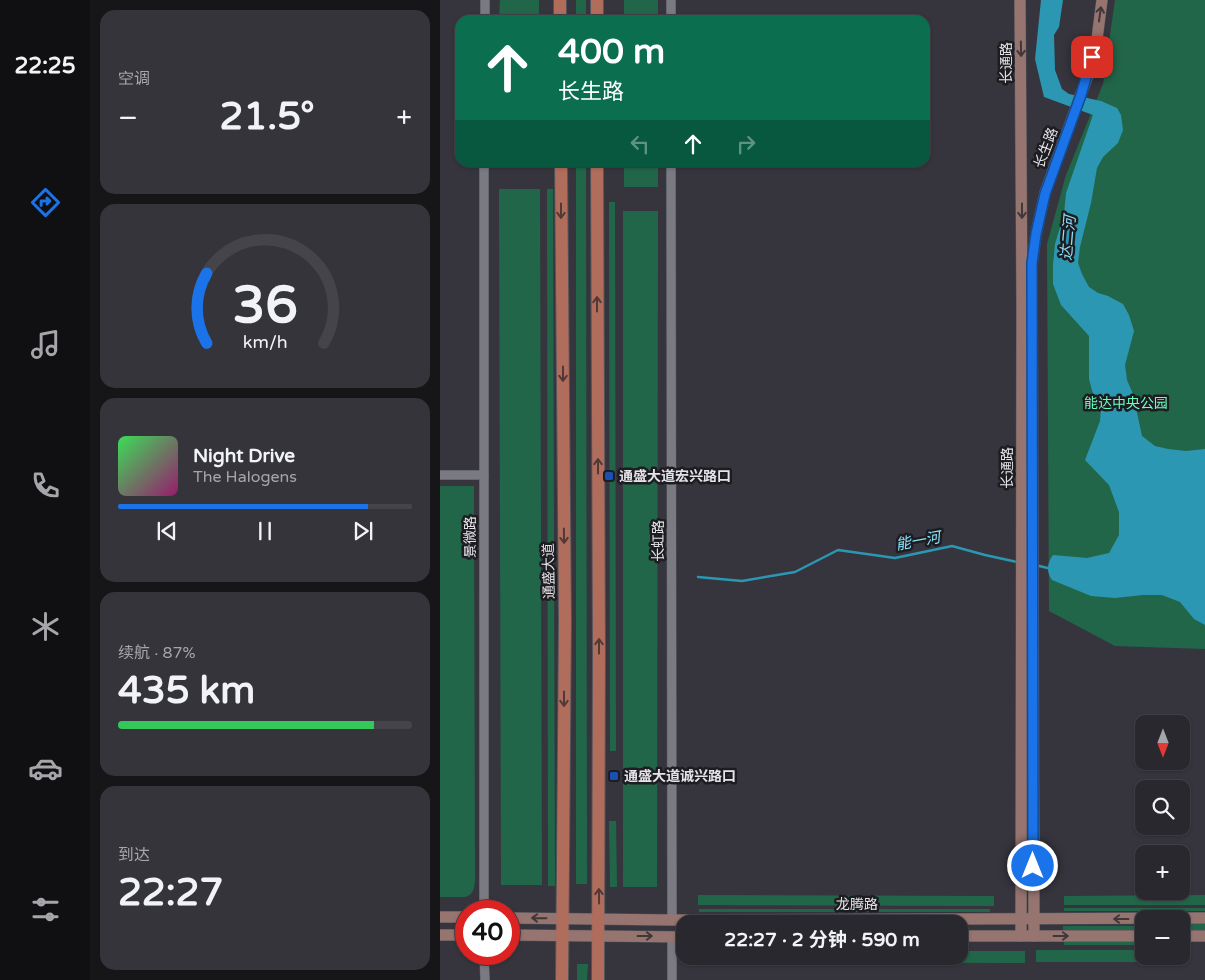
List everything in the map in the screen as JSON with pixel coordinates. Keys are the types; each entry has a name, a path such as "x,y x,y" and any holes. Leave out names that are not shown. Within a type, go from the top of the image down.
{"main road":[{"path":"560,0 560,15"},
{"path":"597,0 597,15"},
{"name":"通盛大道","path":"561,167 565,610 562,980"},
{"path":"597,167 598,980"}],"street":[{"path":"485,0 485,15"},
{"path":"671,0 671,15"},
{"name":"长通路","path":"1020,0 1022,308 1021,936"},
{"name":"长生路","path":"1031,308 1032,263 1039,218 1045,194 1081,95 1097,39 1102,0"},
{"name":"景微路","path":"484,167 484,900"},
{"name":"长虹路","path":"671,167 672,920"},
{"name":"长通路","path":"1031,308 1034,936"},
{"path":"440,475 484,476"},
{"path":"440,918 455,917"},
{"name":"龙腾路","path":"520,918 672,920 1205,918"},
{"path":"440,935 455,935"},
{"path":"520,935 676,937"},
{"path":"968,936 1135,936"},
{"path":"1190,936 1205,936"},
{"path":"672,937 672,980"},
{"path":"484,965 485,980"}],"green space":[{"path":"500,0 539,0 539,15 499,15"},
{"path":"576,0 586,0 586,15 576,15"},
{"path":"624,0 658,0 658,15 624,15"},
{"name":"能达中央公园","path":"1115,0 1205,0 1205,649 1115,646 1049,611 1047,244 1066,175 1103,84"},
{"path":"576,167 586,167 587,884 576,884"},
{"path":"624,167 658,167 658,187 624,187"},
{"path":"499,189 540,189 542,885 501,885"},
{"path":"547,189 553,189 555,886 548,886"},
{"path":"609,202 615,202 616,751 610,751"},
{"path":"623,211 658,211 657,887 623,887"},
{"path":"440,486 474,486 475,881 473,891 465,897 440,897"},
{"path":"609,821 616,821 617,887 610,887"},
{"path":"698,895 994,896 994,906 698,905"},
{"path":"1135,895 1135,900 1190,900 1190,895 1205,895 1205,905 1064,905 1064,896"},
{"path":"1064,908 1205,908 1205,911 1064,911"},
{"path":"699,909 990,909 990,912 699,912"},
{"path":"1205,921 1205,931 1190,931 1190,922"},
{"path":"1063,926 1135,926 1135,931 1063,930"},
{"path":"1064,941 1135,941 1135,945 1064,945"},
{"path":"1036,950 1135,950 1135,962 1036,962"},
{"path":"968,951 1025,951 1025,963 968,963"},
{"path":"577,964 588,964 587,980 577,980"}],"water":[{"name":"达二河","path":"1041,0 1063,0 1059,27 1054,35 1055,70 1062,89 1069,94 1101,101 1117,108 1121,115 1123,130 1118,143 1103,157 1097,168 1078,263 1089,287 1123,304 1129,315 1134,331 1125,365 1127,380 1133,394 1142,436 1155,446 1168,449 1186,451 1205,449 1205,625 1194,619 1180,602 1162,595 1115,598 1091,596 1052,580 1048,571 1048,564 1053,555 1087,558 1109,553 1119,535 1119,512 1109,485 1085,460 1100,421 1101,407 1093,394 1089,379 1089,336 1061,305 1053,284 1055,244 1064,214 1066,193 1093,115 1044,97 1035,59"}],"waterway":[{"name":"能一河","path":"698,577 742,581 795,572 838,550 895,558 952,546 1017,562"},
{"name":"能一河","path":"1035,565 1052,569"}],"place":[{"name":"通盛大道宏兴路口","path":"609,476"},
{"name":"通盛大道诚兴路口","path":"614,776"}],"route":[{"path":"1033,866 1032,263 1045,194 1088,75 1092,57"}]}
